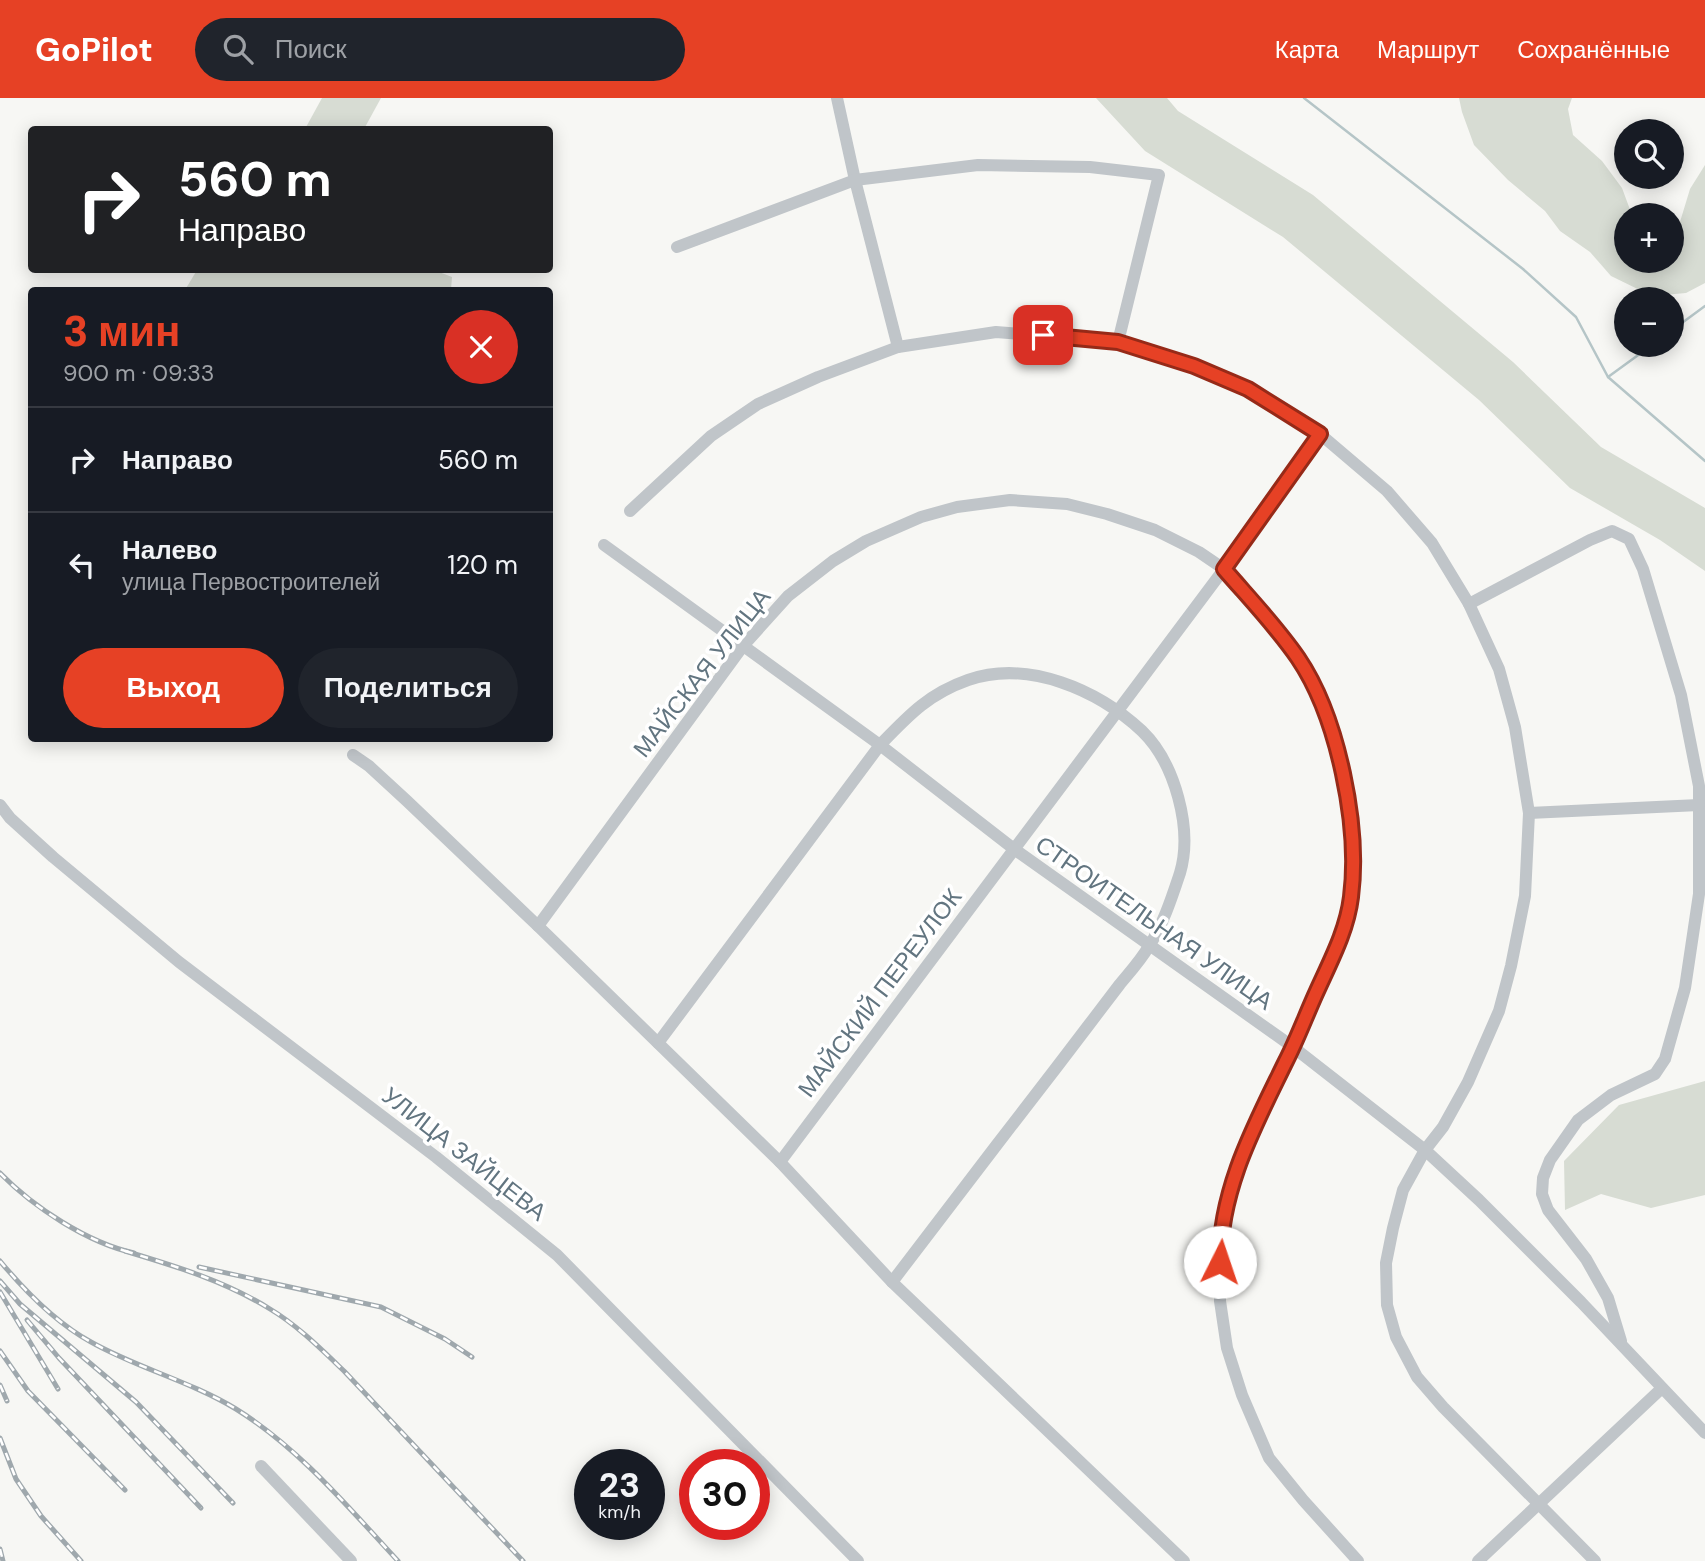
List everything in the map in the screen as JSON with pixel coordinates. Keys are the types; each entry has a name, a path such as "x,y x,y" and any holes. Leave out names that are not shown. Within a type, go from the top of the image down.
{"street":[{"path":"837,98 898,347"},
{"path":"677,247 855,180 978,164 1090,167 1159,175 1118,342"},
{"path":"630,511 711,436 758,404 818,377 898,347 996,332 1118,342 1194,366 1248,389 1320,434 1387,491 1432,543 1469,604 1499,668 1515,727 1529,813 1525,896 1499,1011 1468,1082 1443,1128 1425,1150 1403,1190 1387,1263 1387,1305 1396,1337 1417,1377 1443,1407 1595,1561"},
{"name":"МАЙСКИЙ ПЕРЕУЛОК","path":"780,1162 1224,569 1320,434"},
{"name":"МАЙСКАЯ УЛИЦА","path":"538,926 743,646 789,596 833,561 866,541 921,517 957,507 1010,500 1067,504 1155,530 1199,552 1224,569 1267,616 1300,661 1327,714 1346,790 1353,839 1351,898 1339,944 1293,1048 1241,1152 1227,1200 1220,1242 1220,1301 1227,1348 1242,1395 1269,1458 1358,1561"},
{"path":"1469,604 1612,531 1629,539 1643,569 1681,695 1699,786 1699,894 1685,988 1665,1059 1655,1074 1611,1095 1578,1120 1550,1160 1543,1178 1542,1194 1548,1210 1586,1259 1608,1298 1622,1345"},
{"name":"СТРОИТЕЛЬНАЯ УЛИЦА","path":"604,545 880,746 1014,849 1293,1048 1425,1150 1479,1200 1705,1433"},
{"path":"658,1043 880,746 915,709 938,693 970,679 1009,673 1052,678 1116,710 1144,733 1164,761 1183,812 1184,845 1181,871 1150,946 892,1282"},
{"path":"353,755 408,801 538,926 780,1162 892,1282 1184,1561"},
{"name":"УЛИЦА ЗАЙЦЕВА","path":"0,805 53,857 179,962 436,1157 557,1255 858,1561"},
{"path":"1529,813 1699,805"},
{"path":"1478,1561 1661,1389"},
{"path":"261,1466 351,1561"}],"shaded area":[{"path":"322,98 381,98 366,126 307,126"},
{"path":"1096,98 1167,98 1178,111 1313,195 1513,362 1601,447 1705,508 1705,571 1660,540 1570,488 1479,400 1283,237 1145,151"},
{"path":"1459,98 1572,98 1568,109 1573,135 1602,161 1614,177 1614,189 1622,189 1628,203 1614,203 1614,273 1684,273 1684,209 1690,189 1705,165 1705,283 1684,293 1684,287 1634,287 1611,276 1590,252 1560,231 1545,211 1508,180 1474,145"},
{"path":"195,273 442,273 452,277 451,287 187,287"},
{"path":"1705,1081 1705,1195 1651,1208 1601,1194 1565,1210 1564,1161 1619,1105"}],"waterway":[{"path":"1304,98 1523,269 1576,317 1608,377 1705,461"},
{"path":"1684,321 1705,306"},
{"path":"1608,377 1636,357"}],"railway":[{"path":"0,1173 28,1198 62,1222 98,1241 134,1253"},
{"path":"125,1251 218,1282 253,1299 290,1322 344,1371 523,1561"},
{"path":"0,1261 42,1306 78,1334 127,1360 218,1399 259,1425 322,1479 398,1561"},
{"path":"199,1267 381,1307 445,1339 472,1357"},
{"path":"0,1281 20,1304 136,1402 233,1503"},
{"path":"0,1292 58,1389"},
{"path":"27,1320 59,1358 201,1508"},
{"path":"0,1351 28,1391 125,1490"},
{"path":"0,1385 7,1401"},
{"path":"0,1438 16,1479 41,1516 81,1561"},
{"path":"0,1549 3,1561"}],"route":[{"path":"1043,335 1118,342 1194,366 1248,389 1320,434 1224,569 1267,616 1300,661 1327,714 1346,790 1353,839 1351,898 1339,944 1293,1048 1241,1152 1227,1200 1220,1242 1220,1262"}]}
